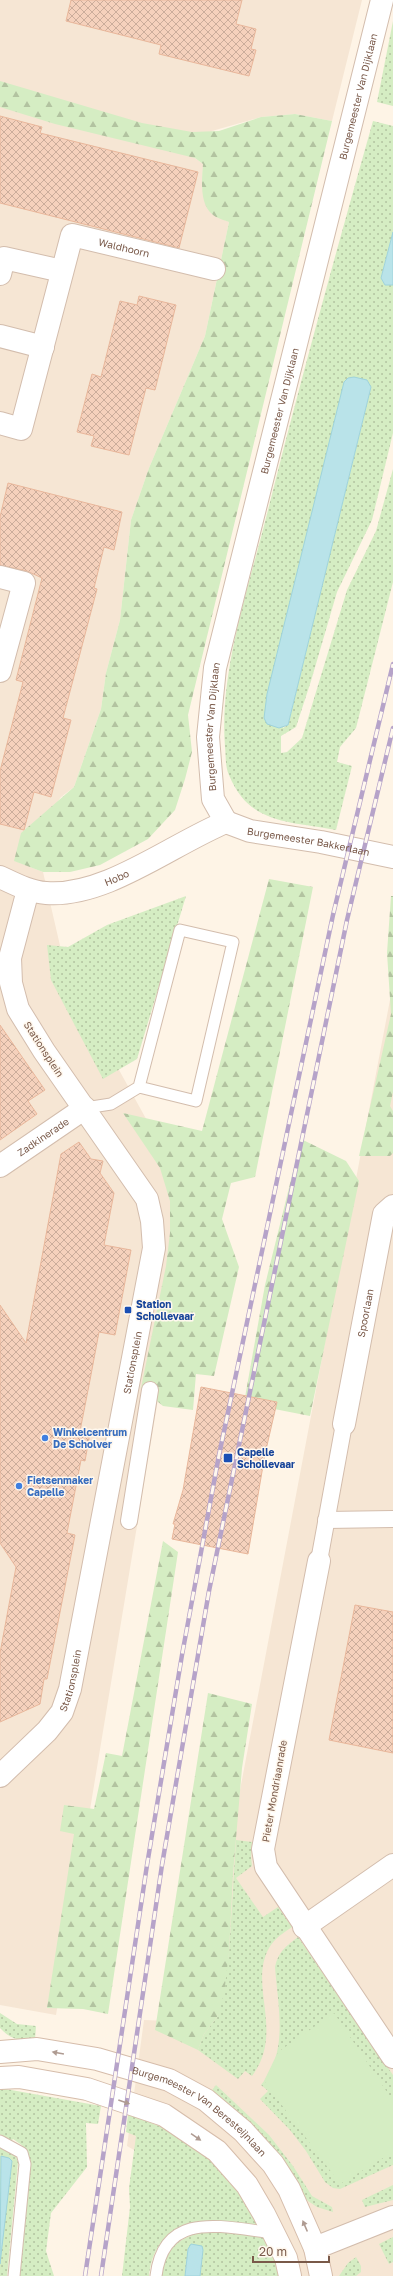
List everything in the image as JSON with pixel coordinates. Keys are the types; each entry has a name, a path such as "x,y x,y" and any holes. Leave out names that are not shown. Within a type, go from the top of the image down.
{"street":[{"name":"Burgemeester Van Dijklaan","path":"226,822 213,799 208,737 214,668 382,0"},
{"name":"Waldhoorn","path":"0,423 22,429 72,235 214,269"},
{"path":"0,274 4,258 62,271"},
{"path":"0,336 43,347"},
{"path":"0,576 24,583 0,671"},
{"name":"Burgemeester Bakkerlaan","path":"226,822 250,831 321,842 393,857"},
{"name":"Hobo","path":"0,877 28,890 46,893 78,892 123,874 203,831 226,822"},
{"name":"Stationsplein","path":"0,1776 47,1732 62,1712 70,1689 154,1248 152,1221 147,1199 44,1051 5,985 10,958 28,890"},
{"name":"Zadkinerade","path":"0,1166 85,1108"},
{"name":"Spoorlaan","path":"344,1424 384,1214 393,1206"},
{"path":"129,1521 150,1390"},
{"path":"319,1560 344,1424"},
{"path":"326,1520 393,1519"},
{"name":"Pieter Mondriaanrade","path":"319,1560 263,1849 266,1867 304,1927 393,2057"},
{"path":"304,1927 393,1865"},
{"name":"Burgemeester Van Beresteijnlaan","path":"0,2052 37,2049 97,2059 169,2080 206,2100 243,2130 273,2164 289,2189 315,2248 321,2276"},
{"name":"Burgemeester Van Beresteijnlaan","path":"0,2078 19,2077 87,2089 164,2115 217,2151 247,2186 274,2233 288,2267"},
{"path":"288,2267 315,2248 393,2217"}],"lane":[{"path":"85,1108 110,1104 139,1087 196,1101 233,942 180,930 139,1087"},
{"path":"0,2141 22,2153 25,2164 14,2276"},
{"path":"156,2276 161,2253 171,2238 181,2231 208,2226 274,2233"}],"shaded area":[{"path":"0,0 362,0 332,121 295,114 261,117 212,131 195,158 203,164 202,188 212,214 229,222 205,336 149,468 131,520 120,620 106,673 101,709 74,787 61,797 15,861 43,872 67,976 191,1200 56,2015 0,2005"},
{"path":"393,984 393,2276 193,2276 203,2190 127,2146 144,2020 196,2022"}],"green space":[{"path":"393,21 393,106 377,102"},
{"path":"0,81 142,123 192,132 219,131 261,117 295,114 332,121 188,715 192,752 175,810 148,839 100,865 70,872 43,872 14,861 21,833 74,787 101,709 106,673 120,620 131,520 149,468 205,336 229,222 212,214 205,204 202,190 203,164 195,158 55,124 0,107"},
{"path":"373,121 393,126 393,232 381,278 385,285 393,285 393,433 372,520 337,592 296,727 281,736 281,753 287,752 302,738 347,590 376,531 393,469 393,582 356,728 340,747 337,762 352,766 336,830 287,822 273,818 260,812 248,803 237,791 228,772 224,718 226,689 231,659 244,600 305,366","holes":["367,380 371,387 288,725 283,728"]},
{"path":"269,879 313,887 255,1177 231,1183 222,1219 239,1267 214,1376 196,1374 193,1410 163,1406 141,1388 166,1266 170,1233 170,1201 160,1168 123,1113 202,1131"},
{"path":"186,896 137,1059 103,1079 51,980 47,945 68,947 107,925"},
{"path":"391,896 393,896 393,1092 390,1106 393,1111 393,1153 390,1156 359,1156 391,1014 387,953"},
{"path":"301,1139 346,1161 359,1181 310,1416 244,1403 265,1285"},
{"path":"163,1541 178,1552 108,2014 83,2009 47,2008 74,1834 60,1831 64,1805 94,1809 106,1753 122,1756"},
{"path":"208,1693 252,1704 242,1768 233,1874 229,1953 224,1994 217,2017 204,2034 198,2050 155,2030"},
{"path":"236,1840 252,1842 252,1866 236,1878 263,1917 278,1907 292,1927 271,1944 264,1963 262,1978 266,2043 261,2059 252,2076 245,2071 238,2079 198,2050 204,2034 217,2017 229,1953"},
{"path":"298,1937 393,2075 393,2165 340,2189 333,2188 325,2182 306,2151 290,2130 260,2099 268,2091 261,2085 270,2072 279,2044 280,2029 275,1967 276,1962 283,1950"},
{"path":"0,2013 17,2024 36,2026 35,2040 16,2039 4,2032 0,2028"},
{"path":"334,2013 393,2101 393,2152 340,2184 264,2081 278,2052"},
{"path":"216,2085 269,2135 293,2166 312,2196 332,2207 333,2212 317,2207 308,2201 209,2094"},
{"path":"0,2088 101,2106 98,2124 86,2123 87,2167 51,2213 46,2251 54,2276 18,2276 28,2160 23,2146 13,2139 5,2149 15,2154 18,2162 7,2276 0,2276"},
{"path":"128,2114 169,2130 214,2161 244,2195 262,2225 281,2276 200,2276 203,2250 188,2249 185,2276 161,2276 172,2248 181,2240 197,2233 197,2222 178,2229 163,2240 154,2256 149,2276 122,2276 130,2207 129,2188 136,2136 126,2132"},
{"path":"393,2185 393,2200 365,2207 362,2200"},
{"path":"393,2237 393,2262 389,2264 379,2244"},
{"path":"356,2257 361,2266 361,2272 356,2276 339,2276 348,2263"}],"water":[{"path":"393,232 393,285 385,285 381,278"},
{"path":"354,377 367,380 371,387 288,725 279,728 267,724 264,718 267,694 344,382 348,378"},
{"path":"1,2156 9,2158 12,2161 0,2264"},
{"path":"191,2244 202,2246 203,2250 200,2276 185,2276 188,2249"}],"building":[{"path":"71,0 242,0 236,24 256,29 251,49 256,50 249,76 159,54 161,45 66,21"},
{"path":"0,116 42,127 40,133 198,172 179,248 0,203"},
{"path":"139,296 176,305 155,390 146,388 129,455 91,446 94,436 77,432 92,374 101,377 120,301 137,305"},
{"path":"8,483 122,512 114,550 104,547 94,588 97,589 63,718 71,720 51,797 34,792 24,830 0,824 0,771 23,682 16,680 42,578 27,571 0,565 0,517"},
{"path":"0,1025 45,1090 28,1101 37,1114 0,1140"},
{"path":"79,1142 91,1159 103,1161 100,1173 114,1193 104,1245 131,1250 115,1335 99,1332 80,1431 90,1433 85,1461 81,1460 67,1533 75,1535 47,1679 44,1679 40,1704 0,1722 0,1653 16,1567 0,1543 0,1305 26,1343 61,1154"},
{"path":"201,1387 277,1402 265,1454 248,1554 172,1539 175,1524 173,1524 183,1490"},
{"path":"355,1605 393,1612 393,1753 329,1740"}],"railway":[{"path":"85,2276 147,1865 182,1655 219,1455 333,915 393,664"},
{"path":"101,2276 162,1865 209,1591 347,920 393,728"}],"place":[{"name":"Station Schollevaar","path":"128,1310"},
{"name":"Winkelcentrum De Scholver","path":"45,1438"},
{"name":"Capelle Schollevaar","path":"228,1458"},
{"name":"Fietsenmaker Capelle","path":"19,1486"}]}
